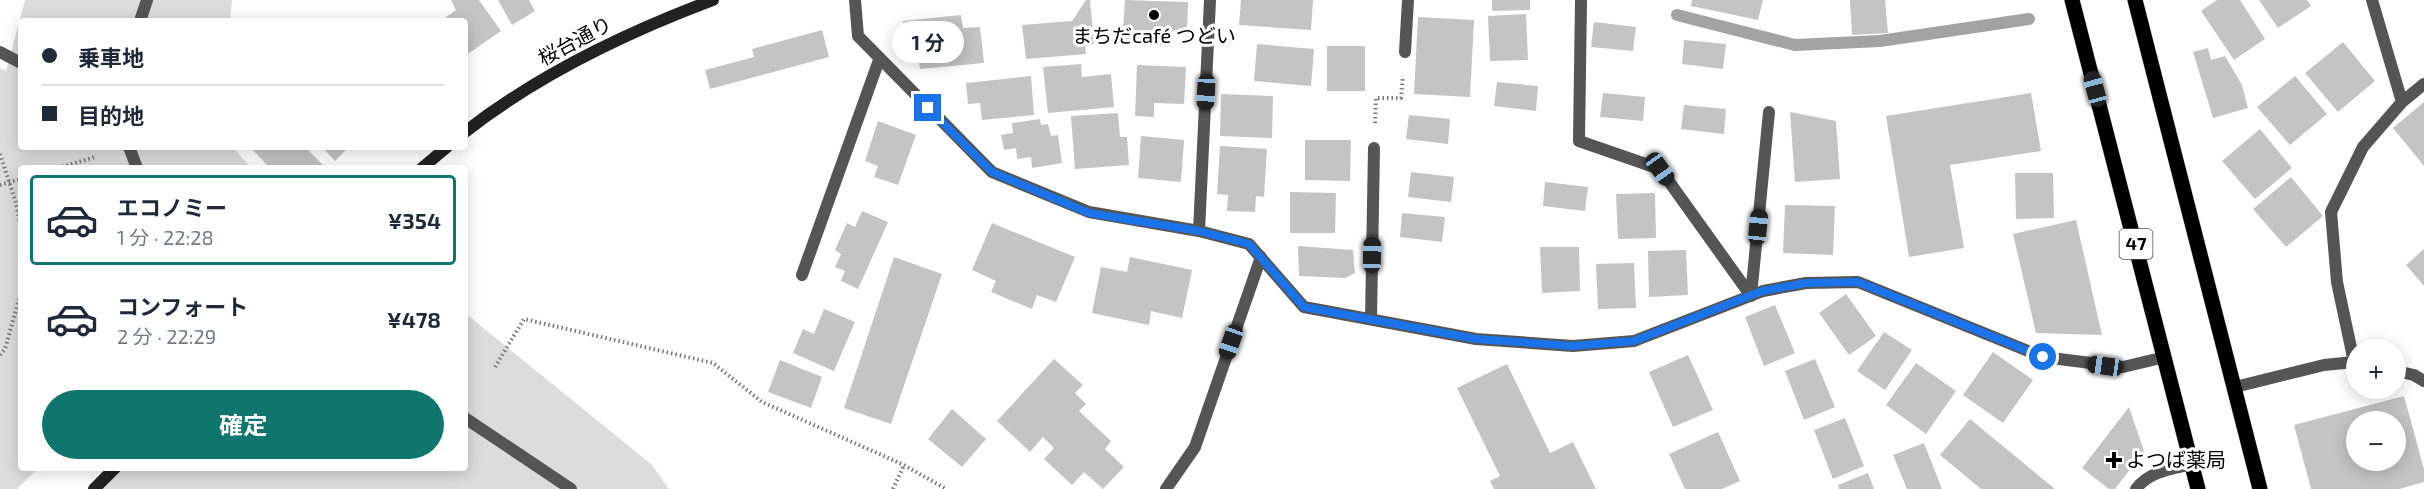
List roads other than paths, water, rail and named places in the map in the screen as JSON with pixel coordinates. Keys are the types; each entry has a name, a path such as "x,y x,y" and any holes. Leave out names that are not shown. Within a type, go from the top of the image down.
{"main road":[{"name":"47","path":"2072,0 2198,489"},
{"path":"2135,0 2260,489"}],"street":[{"path":"141,18 147,0"},
{"name":"桜台通り","path":"468,130 527,89 592,53 652,23 713,0"},
{"path":"855,0 858,36 879,60 992,172 1089,213 1199,231 1249,244 1304,307 1476,339 1573,346 1634,341 1762,291 1806,283 1858,282 2043,357 2123,367 2165,357"},
{"path":"1199,231 1210,0"},
{"path":"1405,51 1408,0"},
{"path":"1581,0 1579,141 1660,169 1751,296"},
{"path":"2372,0 2402,102"},
{"path":"0,51 18,61"},
{"path":"802,275 879,60"},
{"path":"2350,339 2337,282 2331,212 2363,147 2402,102 2424,84"},
{"path":"1751,296 1769,112"},
{"path":"1371,320 1374,148"},
{"path":"130,150 136,165"},
{"path":"426,165 443,150"},
{"path":"1166,489 1195,447 1261,257"},
{"path":"2235,387 2324,365 2346,364"},
{"path":"2406,373 2424,381"},
{"path":"468,420 571,489"},
{"path":"2136,489 2151,475 2192,464"},
{"path":"94,489 112,471"}],"waterway":[{"path":"1677,15 1795,45 1880,41 2029,19"}],"place":[{"name":"まちだcafé つどい","path":"1154,15"},
{"name":"よつば薬局","path":"2114,460"}]}
